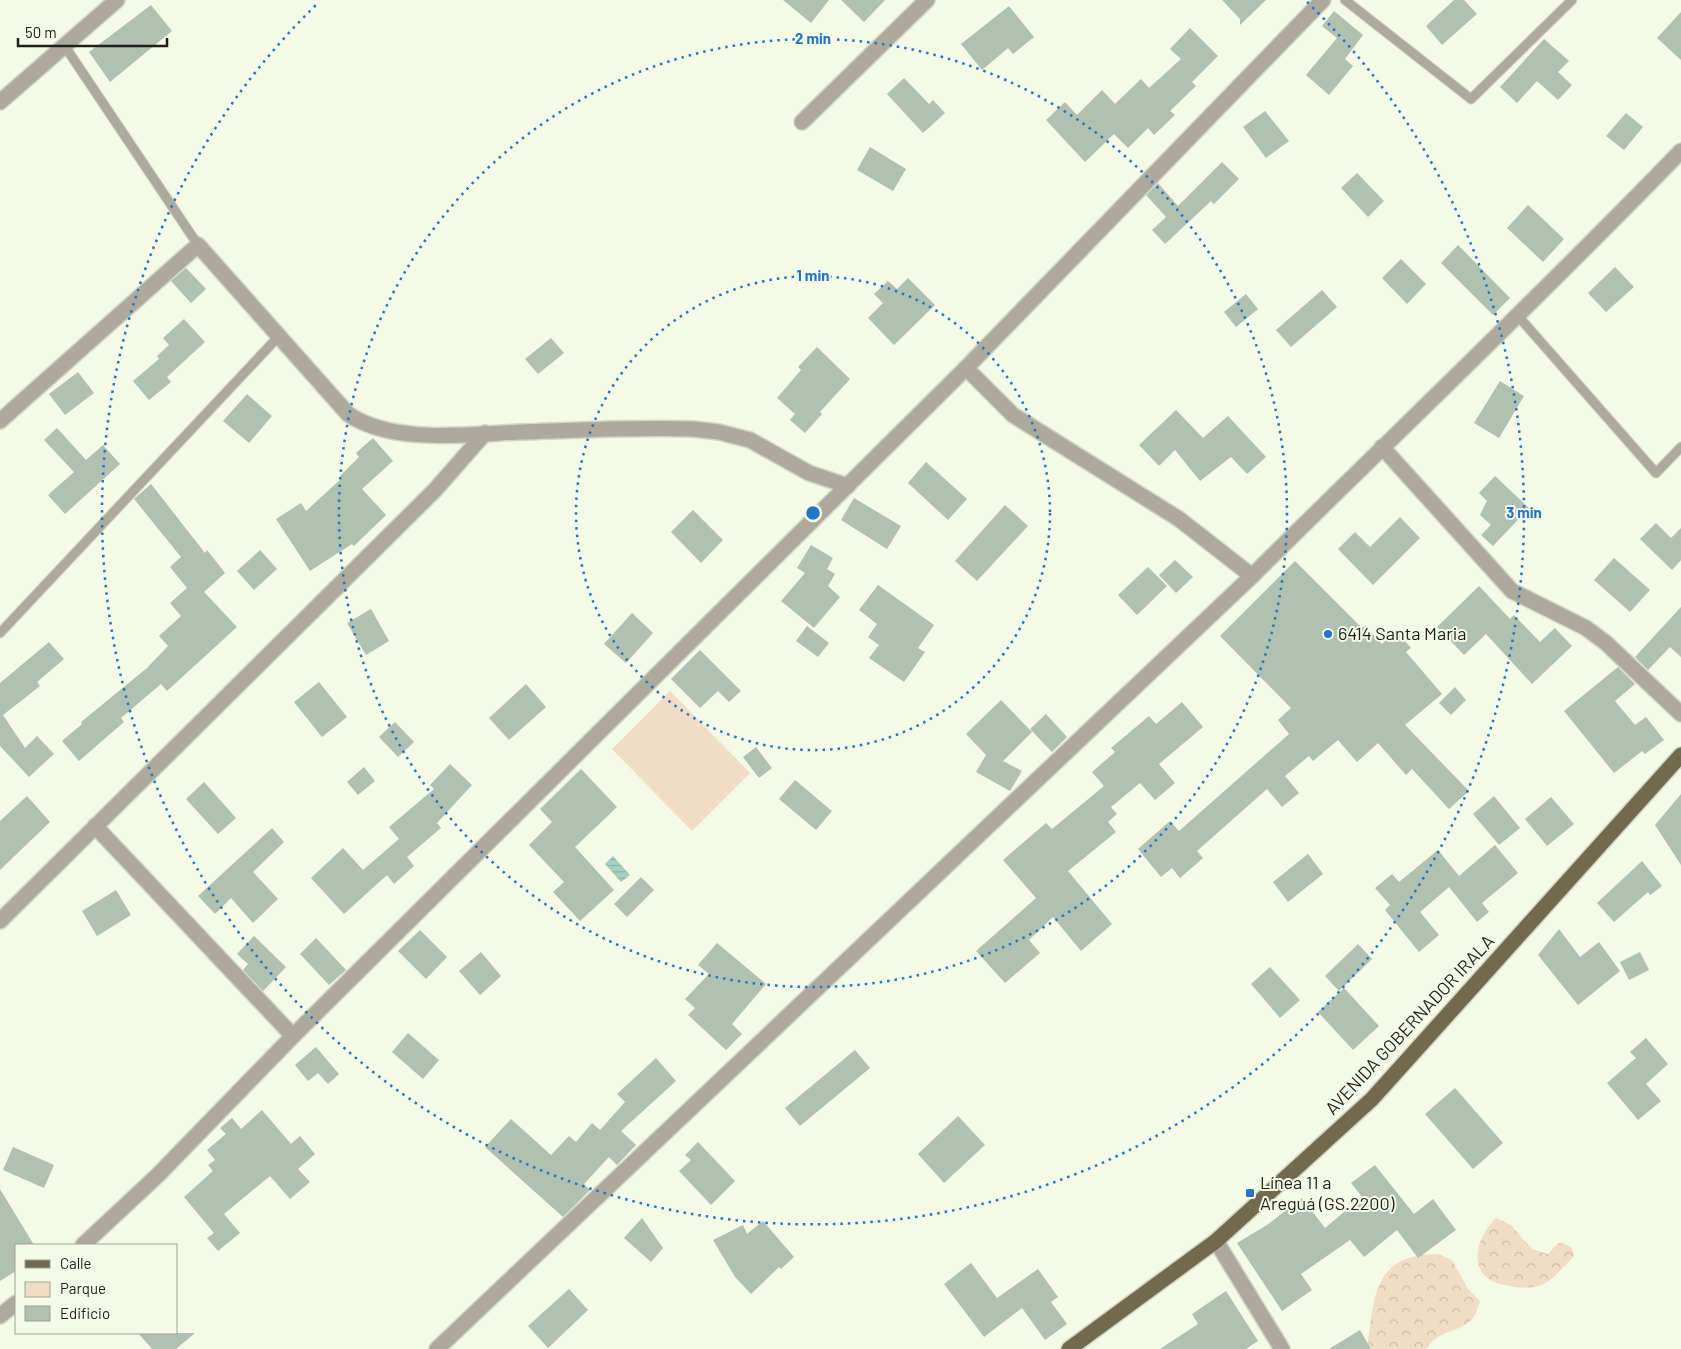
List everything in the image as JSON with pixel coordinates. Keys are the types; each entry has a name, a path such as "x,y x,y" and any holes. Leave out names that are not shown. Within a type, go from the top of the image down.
{"main road":[{"name":"AVENIDA GOBERNADOR IRALA","path":"1069,1349 1216,1241 1372,1099 1681,755"}],"street":[{"path":"0,102 117,0"},
{"path":"802,122 927,0"},
{"path":"84,1244 158,1175 293,1036 966,368 1323,0"},
{"path":"438,1349 1252,576 1382,446 1518,316 1681,151"},
{"path":"0,421 198,245 348,414 360,423 383,429 428,435 666,428 719,432 750,440 809,473 848,486"},
{"path":"966,368 1013,415 1179,519 1252,576"},
{"path":"0,921 435,490 484,433"},
{"path":"1382,446 1512,591 1586,628 1606,643 1681,714"},
{"path":"95,826 293,1036"},
{"path":"1216,1241 1282,1349"},
{"path":"0,1316 15,1304"}],"lane":[{"path":"1345,0 1471,99 1572,0"},
{"path":"64,45 198,245"},
{"path":"1518,316 1656,474 1681,447"},
{"path":"0,633 279,336"}],"green space":[{"path":"670,691 750,773 692,831 612,749"},
{"path":"1496,1218 1511,1225 1532,1249 1548,1254 1557,1244 1562,1242 1572,1248 1574,1256 1551,1280 1539,1286 1529,1288 1515,1287 1493,1281 1486,1277 1481,1270 1478,1254 1479,1246 1486,1230"},
{"path":"1438,1254 1452,1260 1468,1289 1480,1301 1474,1316 1464,1326 1437,1338 1427,1349 1369,1349 1368,1342 1373,1307 1382,1280 1390,1269 1401,1261 1417,1256"}],"water":[{"path":"613,856 630,875 621,882 605,864"}],"building":[{"path":"783,0 829,0 811,23"},
{"path":"841,0 885,0 864,22"},
{"path":"1222,0 1266,0 1240,25 1240,19"},
{"path":"1454,0 1464,0 1477,14 1442,45 1426,26"},
{"path":"151,5 172,31 110,82 89,52"},
{"path":"1009,6 1034,37 1013,54 1008,48 982,70 961,44"},
{"path":"1334,11 1363,35 1345,59 1353,66 1329,95 1306,75 1337,38 1322,26"},
{"path":"1681,12 1681,60 1657,38"},
{"path":"1190,28 1218,56 1192,82 1196,86 1170,111 1175,115 1154,135 1148,128 1128,148 1114,134 1085,162 1046,120 1065,102 1077,115 1102,90 1115,104 1141,79 1149,88 1181,59 1170,49"},
{"path":"1544,39 1569,61 1558,72 1572,85 1558,100 1537,81 1517,103 1500,87"},
{"path":"904,78 929,104 933,100 945,113 923,133 887,94"},
{"path":"1265,111 1289,141 1266,158 1243,127"},
{"path":"1626,113 1643,127 1624,150 1606,136"},
{"path":"870,147 906,169 893,191 857,170"},
{"path":"1222,162 1239,179 1214,204 1211,201 1165,244 1152,230 1166,217 1146,195 1158,183 1178,206"},
{"path":"1357,173 1384,201 1368,217 1341,188"},
{"path":"1528,205 1564,239 1543,262 1507,228"},
{"path":"1458,245 1510,298 1493,315 1441,263"},
{"path":"1401,259 1426,284 1407,304 1382,278"},
{"path":"1615,267 1634,287 1606,312 1588,293"},
{"path":"186,268 206,289 191,303 171,281"},
{"path":"908,278 935,305 894,345 868,318 883,303 874,294 888,281 897,289"},
{"path":"1322,290 1337,307 1291,347 1276,330"},
{"path":"1246,294 1258,309 1236,327 1224,312"},
{"path":"184,319 205,342 167,377 171,382 149,400 133,381 159,359 157,356 169,345 163,338"},
{"path":"551,338 564,353 538,374 525,359"},
{"path":"817,347 850,379 820,412 822,414 805,433 790,420 795,414 777,398 801,370 798,367"},
{"path":"78,372 94,393 65,415 49,394"},
{"path":"1500,381 1524,396 1499,438 1474,423"},
{"path":"247,394 272,416 249,443 223,421"},
{"path":"1176,410 1203,438 1228,416 1266,457 1247,474 1231,457 1200,481 1175,450 1159,466 1139,445"},
{"path":"57,428 86,460 103,445 120,464 65,514 48,495 74,472 44,440"},
{"path":"373,438 393,461 362,489 386,515 354,546 352,544 310,571 276,519 301,503 306,511 342,478 340,476 359,457 356,453"},
{"path":"926,462 967,499 948,520 908,483"},
{"path":"1495,476 1529,508 1493,546 1481,535 1491,525 1480,515 1487,501 1479,493"},
{"path":"151,484 205,553 207,550 225,573 204,592 237,627 167,691 161,684 121,718 124,722 79,761 62,741 82,724 81,722 147,668 168,646 159,636 181,616 170,603 187,588 170,567 181,557 134,499"},
{"path":"854,498 901,526 887,549 841,520"},
{"path":"1005,505 1028,526 977,581 955,561"},
{"path":"693,510 723,540 701,563 671,532"},
{"path":"1400,517 1420,538 1373,585 1338,549 1355,532 1370,547"},
{"path":"1656,523 1671,538 1681,528 1681,560 1672,570 1640,539"},
{"path":"811,545 833,558 827,569 835,574 828,586 840,597 814,628 781,601 805,573 797,568"},
{"path":"260,550 277,569 254,590 237,571"},
{"path":"1614,558 1650,590 1630,612 1594,580"},
{"path":"1175,560 1193,577 1176,593 1159,575"},
{"path":"1295,561 1362,628 1365,626 1382,644 1396,631 1411,648 1406,652 1442,694 1405,725 1469,791 1449,809 1412,769 1406,775 1378,743 1357,762 1338,740 1313,761 1309,756 1285,776 1299,793 1282,807 1267,789 1197,851 1203,858 1180,878 1172,868 1161,877 1138,849 1170,821 1179,831 1289,734 1278,720 1291,708 1220,636"},
{"path":"1148,567 1167,586 1137,615 1118,595"},
{"path":"878,585 934,625 918,648 925,652 904,682 869,658 879,645 868,637 877,624 859,610"},
{"path":"1479,586 1510,619 1514,615 1540,642 1555,628 1572,646 1532,684 1486,634 1464,655 1437,627"},
{"path":"1681,607 1681,657 1670,647 1648,670 1635,657"},
{"path":"371,609 389,641 366,655 347,623"},
{"path":"632,613 653,633 626,663 604,644"},
{"path":"807,626 829,643 818,657 796,641"},
{"path":"49,642 64,659 37,682 40,686 3,715 25,748 37,736 54,754 29,777 0,746 0,683"},
{"path":"700,650 741,691 729,702 718,691 700,708 671,679"},
{"path":"1618,667 1635,684 1615,701 1635,725 1646,717 1664,740 1645,754 1642,751 1614,773 1564,711"},
{"path":"319,682 347,717 322,737 294,702"},
{"path":"526,684 546,707 509,740 489,718"},
{"path":"1455,687 1466,700 1451,715 1439,703"},
{"path":"1001,700 1032,732 1003,761 1022,771 1010,791 976,772 986,755 966,734"},
{"path":"1182,702 1203,727 1159,764 1175,783 1155,800 1140,783 1111,807 1117,814 1108,822 1116,832 1068,871 1112,924 1081,951 1053,917 1029,940 1040,953 1005,983 976,951 1036,898 1003,860 1046,823 1052,829 1104,786 1092,772 1115,752 1111,748 1149,716 1156,724"},
{"path":"1046,714 1067,737 1052,752 1030,729"},
{"path":"395,722 414,742 398,757 379,737"},
{"path":"756,747 772,768 759,778 743,757"},
{"path":"450,764 472,785 437,823 441,828 407,857 414,866 394,884 387,875 344,914 311,878 343,848 363,870 399,839 389,827 434,789 430,785"},
{"path":"364,767 375,781 358,795 347,782"},
{"path":"581,769 617,807 575,847 614,890 580,921 553,892 564,882 529,845 552,822 540,809"},
{"path":"795,780 832,811 816,830 779,799"},
{"path":"204,782 236,818 218,834 186,799"},
{"path":"1681,794 1681,865 1655,825"},
{"path":"27,796 50,822 0,870 0,821"},
{"path":"1494,796 1520,828 1499,845 1473,814"},
{"path":"1551,797 1574,824 1547,846 1525,819"},
{"path":"272,828 284,842 253,872 278,899 253,923 231,898 215,914 198,896"},
{"path":"1495,845 1518,873 1482,903 1489,912 1477,922 1449,887 1420,912 1439,935 1419,952 1385,910 1390,905 1375,888 1392,874 1399,882 1438,850 1459,876"},
{"path":"1308,854 1323,874 1288,902 1273,882"},
{"path":"1642,861 1662,886 1650,895 1648,892 1614,922 1597,903"},
{"path":"641,877 654,890 627,917 614,904"},
{"path":"116,890 131,915 97,936 82,911"},
{"path":"1559,929 1580,957 1599,942 1620,971 1578,1005 1538,955"},
{"path":"420,930 447,957 426,979 398,951"},
{"path":"254,936 286,967 263,991 243,970 248,964 237,954"},
{"path":"316,938 346,970 329,985 300,954"},
{"path":"717,943 766,984 732,1024 742,1034 726,1050 688,1015 695,1008 685,999 709,974 698,965"},
{"path":"1358,944 1372,959 1339,991 1325,976"},
{"path":"481,952 501,976 480,995 459,971"},
{"path":"1640,952 1649,970 1629,980 1620,962"},
{"path":"1270,967 1300,1000 1280,1018 1251,984"},
{"path":"1344,988 1379,1026 1353,1050 1318,1012"},
{"path":"408,1033 439,1060 423,1079 392,1052"},
{"path":"1646,1038 1668,1064 1646,1084 1661,1101 1638,1120 1607,1083 1636,1058 1630,1052"},
{"path":"316,1047 339,1074 328,1084 318,1073 308,1081 295,1065"},
{"path":"855,1050 870,1068 800,1126 785,1108"},
{"path":"656,1058 676,1081 621,1131 636,1145 617,1165 609,1157 584,1184 590,1190 563,1217 485,1147 511,1119 551,1155 569,1136 576,1142 592,1123 600,1130 625,1102 617,1094"},
{"path":"1455,1088 1503,1143 1473,1169 1425,1114"},
{"path":"262,1110 291,1144 300,1136 315,1154 298,1169 310,1182 290,1199 270,1176 224,1214 240,1233 218,1251 207,1238 214,1233 184,1197 213,1171 208,1165 215,1160 207,1150 226,1134 220,1128 232,1118 241,1129"},
{"path":"958,1116 985,1145 944,1183 918,1154"},
{"path":"698,1142 735,1181 711,1205 679,1171 691,1160 685,1155"},
{"path":"13,1147 54,1165 44,1188 3,1170"},
{"path":"1375,1165 1414,1214 1433,1199 1456,1230 1418,1258 1397,1230 1364,1257 1350,1240 1301,1274 1312,1290 1282,1311 1237,1243 1267,1225 1302,1198 1325,1228 1362,1197 1351,1183"},
{"path":"0,1189 33,1244 15,1244 15,1272 0,1281"},
{"path":"642,1218 663,1248 651,1262 624,1238"},
{"path":"763,1221 794,1257 781,1269 779,1267 751,1294 735,1277 713,1240 743,1225 747,1234"},
{"path":"971,1263 997,1298 1038,1269 1058,1297 1051,1302 1067,1324 1045,1340 1022,1308 984,1337 944,1284"},
{"path":"569,1289 588,1310 548,1348 528,1326"},
{"path":"1226,1291 1258,1341 1246,1349 1160,1349 1198,1324 1192,1314"},
{"path":"1360,1330 1371,1349 1329,1349"},
{"path":"195,1333 176,1349 152,1349 139,1334"}],"place":[{"name":"6414 Santa Maria","path":"1328,634"},
{"name":"Línea 11 a Areguá (GS.2200)","path":"1250,1193"}]}
